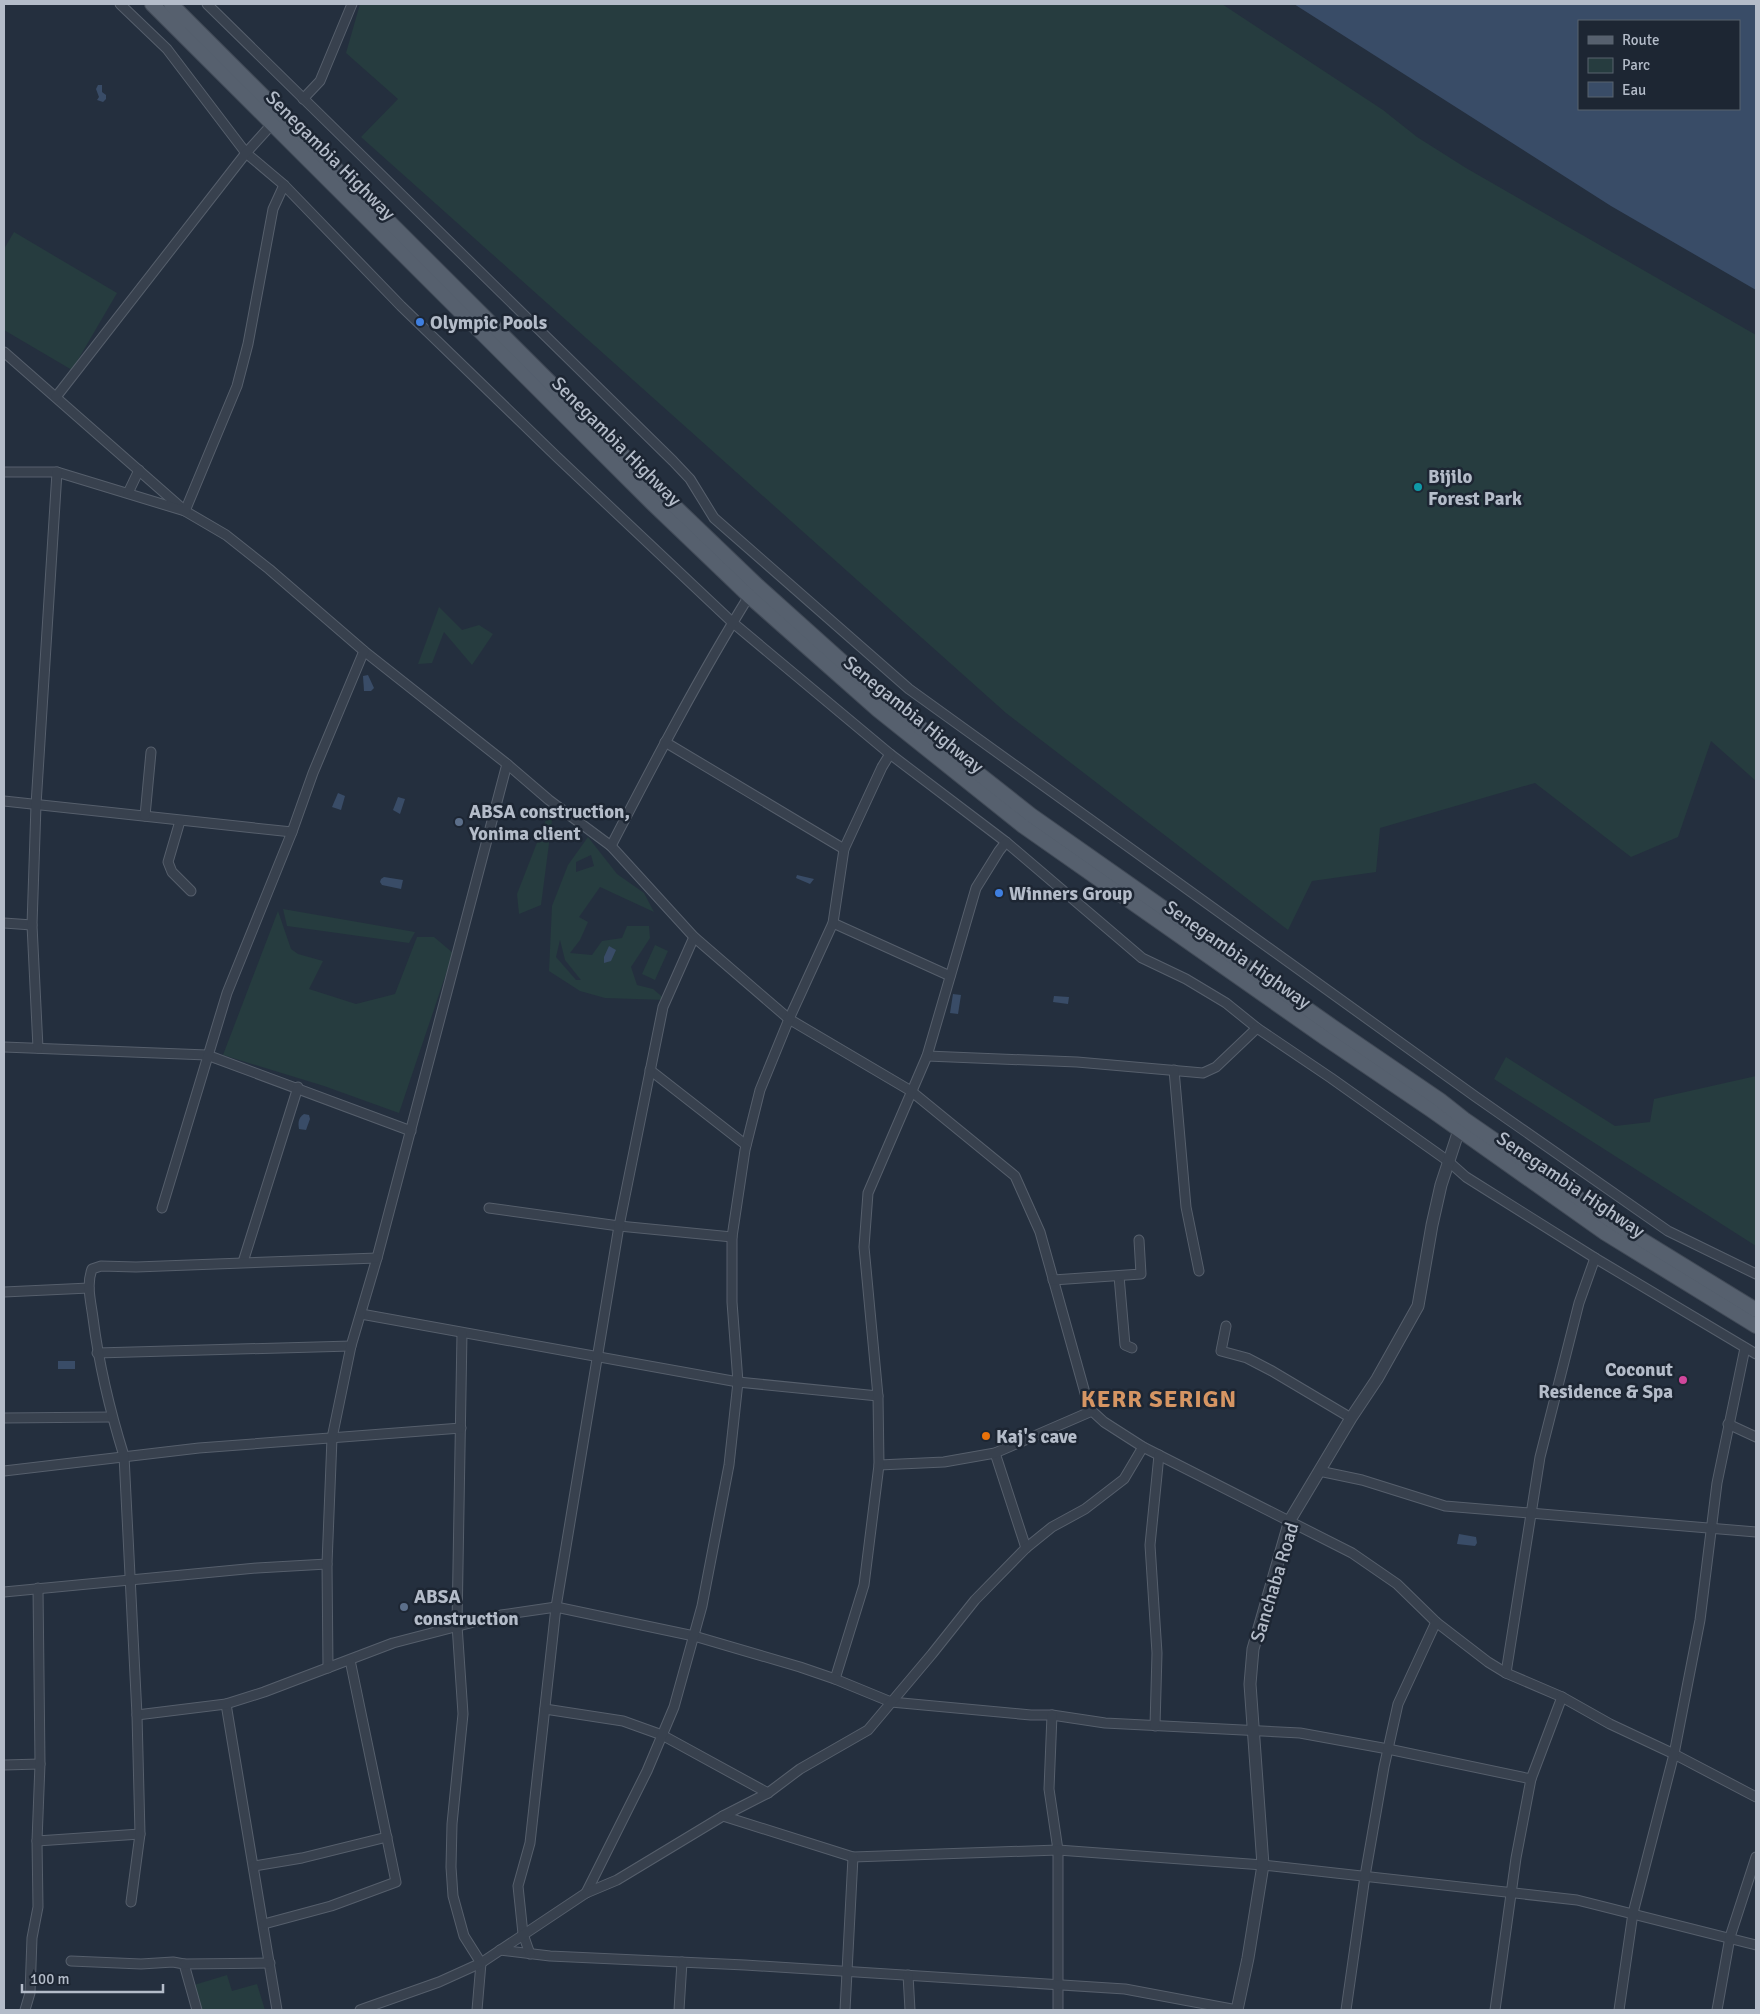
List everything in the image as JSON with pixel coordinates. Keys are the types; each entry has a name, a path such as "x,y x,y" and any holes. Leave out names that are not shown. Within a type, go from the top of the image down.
{"main road":[{"name":"Senegambia Highway","path":"152,4 653,504 749,596 878,710 1023,826 1325,1038 1605,1233 1756,1326"},
{"name":"Senegambia Highway","path":"171,4 662,495 758,586 909,719 1031,815 1440,1100 1464,1119 1613,1222 1756,1310"}],"street":[{"path":"120,4 167,49 246,152 284,185 408,312 564,464 732,622 890,754 1006,842 1142,958 1226,1003 1257,1028 1331,1078 1466,1177 1595,1258 1756,1354"},
{"path":"207,4 690,479 714,518 909,688 1476,1097 1668,1231 1756,1274"},
{"path":"303,99 320,81 352,4"},
{"path":"56,397 246,152 273,123"},
{"path":"185,511 237,386 248,344 273,208 284,185"},
{"path":"4,352 185,511 226,535 364,651 507,764 549,800 611,846 694,937 789,1019 911,1091 1015,1176 1040,1232 1072,1348 1092,1410 1104,1422 1143,1447 1352,1553 1397,1584 1436,1622 1488,1662 1506,1673 1562,1697 1610,1724 1756,1796"},
{"path":"128,493 138,470"},
{"path":"4,472 57,472 185,511"},
{"path":"38,1048 32,925 36,805 57,472"},
{"path":"611,846 665,742 732,622 749,596"},
{"path":"162,1208 226,993 292,832 313,773 364,651"},
{"path":"665,742 844,849"},
{"path":"145,816 151,752"},
{"path":"586,1894 647,1771 674,1707 702,1606 729,1465 738,1382 732,1302 732,1236 746,1144 760,1090 789,1019 833,923 844,849 882,767 890,754"},
{"path":"328,1668 327,1564 332,1438 351,1346 377,1258 507,764"},
{"path":"4,801 292,832"},
{"path":"180,820 168,862 172,872 191,891"},
{"path":"835,1679 864,1585 879,1465 878,1396 864,1247 868,1193 927,1056 976,888 1006,842"},
{"path":"4,922 32,925"},
{"path":"833,923 950,976"},
{"path":"530,1954 523,1934 518,1886 530,1843 556,1607 619,1226 650,1070 663,1007 694,937"},
{"path":"927,1056 1077,1062 1203,1073 1216,1067 1257,1028"},
{"path":"4,1047 207,1055 411,1131"},
{"path":"650,1070 746,1144"},
{"path":"1174,1070 1186,1207 1199,1271"},
{"path":"243,1262 298,1088"},
{"name":"Sanchaba Road","path":"1237,2010 1264,1865 1250,1684 1253,1649 1290,1520 1351,1418 1377,1379 1418,1306 1432,1225 1448,1162 1459,1130"},
{"path":"489,1208 619,1226 732,1236"},
{"path":"1053,1280 1141,1274 1140,1240"},
{"path":"131,1902 140,1834 137,1715 124,1456 112,1417 97,1353 89,1288 89,1277 92,1269 101,1266 136,1267 377,1258"},
{"path":"1506,1673 1540,1457 1579,1303 1595,1258"},
{"path":"1119,1276 1125,1345 1132,1348"},
{"path":"4,1292 89,1288"},
{"path":"361,1314 738,1382 878,1396"},
{"path":"1226,1326 1221,1351 1247,1358 1272,1370 1351,1418"},
{"path":"462,1333 457,1625 462,1714 452,1824 453,1896 464,1936 481,1963 477,2010"},
{"path":"97,1353 351,1346"},
{"path":"1619,2010 1633,1913 1674,1754 1700,1620 1717,1483 1745,1348"},
{"path":"879,1465 944,1462 995,1453 1092,1410"},
{"path":"4,1418 112,1417"},
{"path":"1728,1424 1756,1437"},
{"path":"4,1471 199,1448 460,1428"},
{"path":"360,2010 439,1982 481,1963 586,1894 617,1880 723,1816 768,1793 800,1769 868,1730 975,1600 1026,1548 1052,1527 1084,1509 1124,1479 1143,1447"},
{"path":"995,1453 1026,1548"},
{"path":"1155,1726 1157,1653 1150,1545 1159,1455"},
{"path":"1319,1471 1362,1480 1445,1506 1532,1515 1712,1527 1756,1532"},
{"path":"4,1592 257,1568 327,1564"},
{"path":"25,2010 30,1993 32,1938 38,1907 36,1841 40,1764 38,1588"},
{"path":"137,1715 226,1704 264,1692 393,1644 457,1625 501,1615 556,1607 694,1636 835,1679 891,1702 1031,1715 1052,1715 1090,1722 1300,1733 1388,1748 1531,1779"},
{"path":"1348,2010 1364,1876 1388,1748 1398,1704 1436,1622"},
{"path":"264,1924 331,1906 396,1882 350,1660"},
{"path":"1495,2010 1516,1858 1531,1779 1562,1697"},
{"path":"226,1704 278,2010"},
{"path":"545,1710 623,1721 662,1735 768,1793"},
{"path":"1052,1715 1049,1789 1058,1850 1058,2010"},
{"path":"4,1765 40,1764"},
{"path":"723,1816 852,1857 1058,1850 1264,1865 1577,1900 1756,1944"},
{"path":"36,1841 140,1834"},
{"path":"254,1866 302,1858 387,1837"},
{"path":"845,2010 852,1857"},
{"path":"1717,2010 1730,1937 1756,1857"},
{"path":"500,1950 530,1954 908,1975 1125,1990 1237,2010"},
{"path":"71,1961 141,1964 173,1962 184,1964 270,1963"},
{"path":"679,2010 682,1962"},
{"path":"184,1964 197,2010"},
{"path":"908,1975 910,2010"}],"green space":[{"name":"Bijilo Forest Park","path":"360,4 1222,4 1383,110 1417,137 1466,168 1756,335 1756,781 1711,741 1678,837 1631,857 1535,783 1380,828 1376,872 1312,881 1288,930 1006,713 361,137 398,99 346,53"},
{"path":"14,232 117,293 72,370 4,330 4,249"},
{"path":"439,607 462,630 479,625 493,634 472,665 444,632 432,663 418,664"},
{"path":"553,813 541,905 519,914 517,894 547,817"},
{"path":"588,837 617,874 644,893 654,912 600,887 579,917 588,922 580,940 570,953 592,955 602,941 622,938 627,926 649,926 650,938 631,967 637,985 653,989 666,1000 605,998 580,991 549,971 552,906 568,865","holes":["591,855 594,866 576,872 576,862","560,940 565,960 581,980 576,980 556,957"]},
{"path":"283,909 415,932 409,943 287,926"},
{"path":"278,911 291,949 298,954 323,961 309,989 356,1004 395,994 417,937 434,937 453,953 399,1113 324,1086 223,1055"},
{"path":"655,945 668,951 655,980 642,974"},
{"path":"1506,1057 1615,1126 1650,1122 1654,1099 1756,1076 1756,1246 1494,1079"},
{"path":"227,1975 232,1991 257,1984 265,2010 202,2010 194,1985"}],"water":[{"path":"1294,4 1756,4 1756,290 1611,206"},
{"path":"98,85 102,85 102,92 106,95 106,99 103,102 97,100 99,97 96,89"},
{"path":"368,675 374,688 371,691 364,691 363,676"},
{"path":"338,793 345,796 341,810 332,807"},
{"path":"398,797 405,799 400,814 393,810"},
{"path":"797,875 814,879 810,884 796,878"},
{"path":"384,877 403,880 401,889 382,885 380,882"},
{"path":"609,946 616,950 611,961 604,963 604,957"},
{"path":"953,994 961,995 958,1014 950,1013"},
{"path":"1054,996 1069,997 1068,1004 1053,1002"},
{"path":"304,1114 309,1115 310,1119 306,1130 299,1129 300,1119"},
{"path":"58,1361 75,1361 75,1369 58,1369"},
{"path":"1459,1534 1476,1537 1477,1543 1475,1546 1457,1544"}],"place":[{"name":"Olympic Pools","path":"420,322"},
{"name":"Bijilo Forest Park","path":"1418,487"},
{"name":"ABSA construction, Yonima client","path":"459,822"},
{"name":"Winners Group","path":"999,893"},
{"name":"Coconut Residence & Spa","path":"1683,1380"},
{"name":"Kaj's cave","path":"986,1436"},
{"name":"ABSA construction","path":"404,1607"}],"district":[{"name":"KERR SERIGN","path":"1159,1399"}]}
